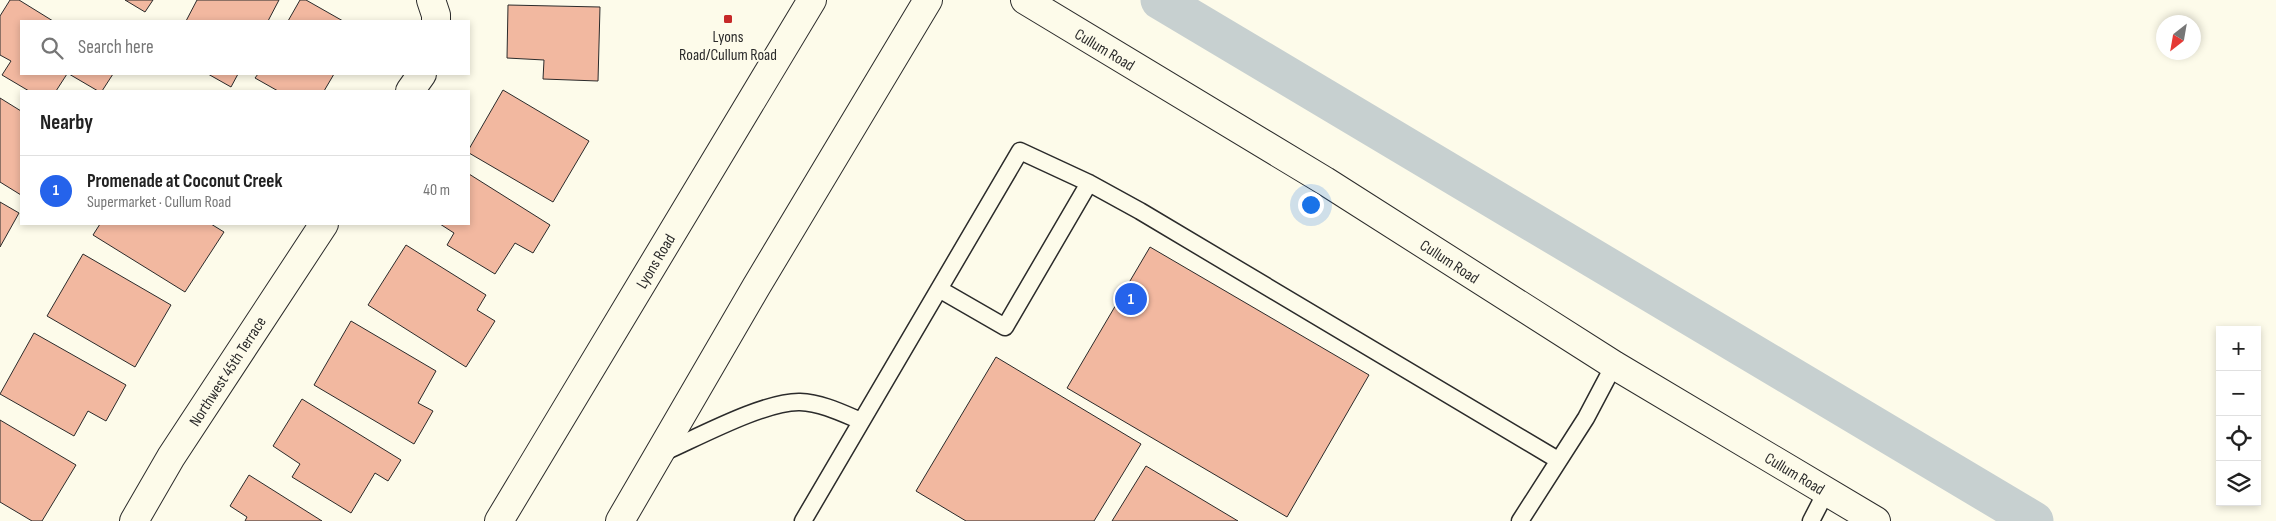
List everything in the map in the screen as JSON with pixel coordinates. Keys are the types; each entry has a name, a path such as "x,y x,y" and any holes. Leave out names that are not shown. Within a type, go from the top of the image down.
{"street":[{"name":"Lyons Road","path":"499,521 812,0"},
{"path":"620,521 756,287 928,0"},
{"name":"Cullum Road","path":"1025,0 1325,181 1614,365 1876,521"},
{"path":"411,90 421,75"},
{"name":"Northwest 45th Terrace","path":"134,521 171,457 323,225"}],"lane":[{"path":"802,521 1020,151 1089,183 1140,211 1558,460"},
{"path":"939,289 1005,327 1089,183"},
{"path":"1520,521 1586,418 1614,365"},
{"path":"660,454 758,411 799,402 826,406 862,421"},
{"path":"1811,521 1826,492"}],"building":[{"path":"10,0 19,0 51,20 20,20 20,75 66,75 57,90 27,90 2,75 11,61 0,55 0,16"},
{"path":"125,0 153,0 145,12"},
{"path":"197,0 279,0 269,20 187,20"},
{"path":"300,0 306,0 341,20 289,20"},
{"path":"508,5 600,7 598,81 543,79 544,60 507,58"},
{"path":"71,75 112,75 103,90 96,90"},
{"path":"210,75 237,75 231,87"},
{"path":"257,75 333,75 325,90 276,90 255,78"},
{"path":"503,90 589,141 553,202 470,154 470,147"},
{"path":"0,98 20,110 20,194 0,182"},
{"path":"470,175 550,225 533,253 515,243 495,274 447,245 454,233 442,225 470,225"},
{"path":"0,202 19,213 0,247"},
{"path":"99,225 213,225 224,232 185,292 93,235"},
{"path":"406,245 486,295 477,310 495,321 466,367 368,305"},
{"path":"1150,247 1369,375 1287,517 1067,388"},
{"path":"83,254 171,305 135,367 47,316"},
{"path":"351,321 436,371 418,403 433,411 414,444 314,385"},
{"path":"34,333 126,385 106,421 88,411 74,436 0,394"},
{"path":"996,357 1141,444 1094,521 966,521 916,491"},
{"path":"302,399 401,460 388,481 375,473 351,513 292,477 300,464 273,446"},
{"path":"0,420 76,465 42,521 32,521 0,502"},
{"path":"1146,466 1238,521 1112,521"},
{"path":"249,475 322,521 245,521 247,517 230,506"}],"waterway":[{"path":"1160,0 2034,521"}],"place":[{"name":"Lyons Road/Cullum Road","path":"728,19"},
{"name":"Promenade at Coconut Creek","path":"1131,299"}]}
